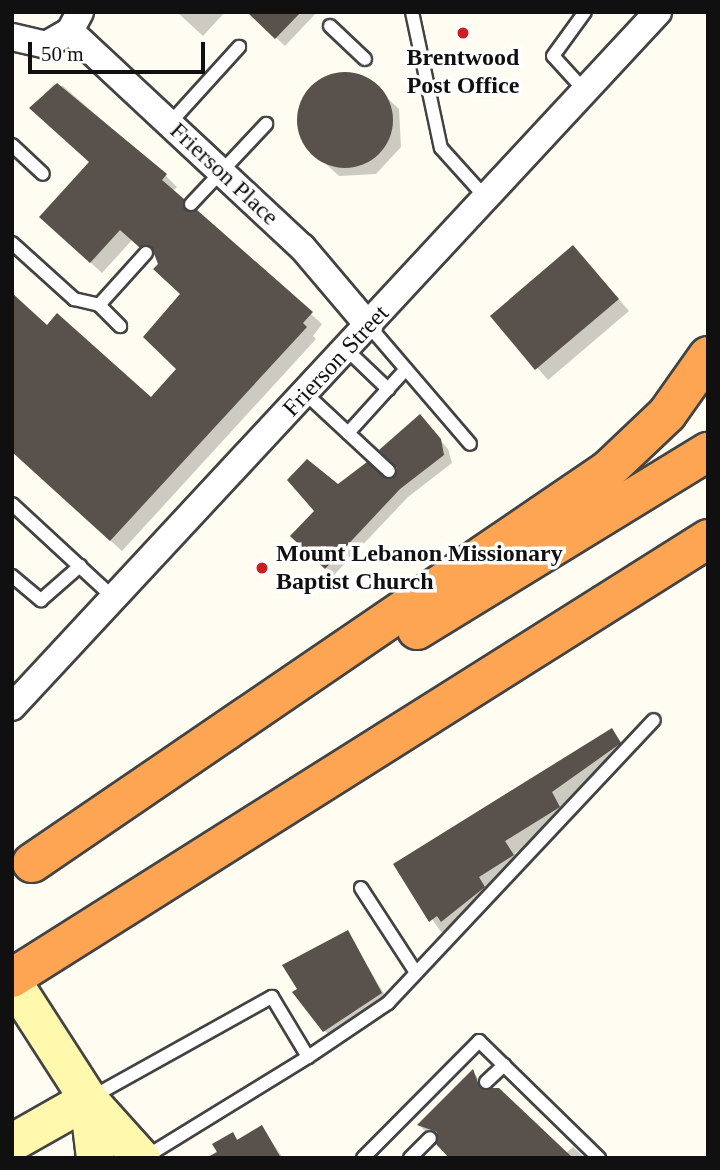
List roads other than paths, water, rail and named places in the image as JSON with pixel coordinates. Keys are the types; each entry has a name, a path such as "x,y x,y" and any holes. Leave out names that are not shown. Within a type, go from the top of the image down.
{"highway":[{"path":"22,869 608,470 667,414 708,356"},
{"path":"22,869 708,452"},
{"path":"12,979 708,539"},
{"path":"661,569 708,548"}],"main road":[{"path":"12,979 88,1099 142,1158"},
{"path":"12,1142 88,1099"},
{"path":"88,1099 95,1158"}],"street":[{"name":"Frierson Street","path":"12,707 347,350 657,12"},
{"path":"12,37 46,45 75,22"},
{"name":"Frierson Place","path":"75,22 170,123 302,247 369,326"}],"lane":[{"path":"412,12 441,148 486,198"},
{"path":"585,12 553,55 585,91"},
{"path":"330,26 365,60"},
{"path":"170,123 239,47"},
{"path":"191,204 266,124"},
{"path":"12,145 43,174"},
{"path":"12,243 74,299 99,305 120,326"},
{"path":"99,305 146,253"},
{"path":"369,326 470,444"},
{"path":"347,350 388,389"},
{"path":"348,433 406,369"},
{"path":"306,394 389,471"},
{"path":"12,504 114,598"},
{"path":"12,576 41,600 80,566"},
{"path":"142,1158 361,1026 654,720"},
{"path":"361,888 415,971"},
{"path":"88,1099 272,997 308,1057"},
{"path":"363,1158 479,1041 599,1158"},
{"path":"486,1082 503,1065"},
{"path":"410,1158 430,1138"}],"place":[{"name":"Brentwood Post Office","path":"463,33"},
{"name":"Mount Lebanon Missionary Baptist Church","path":"262,568"}]}
